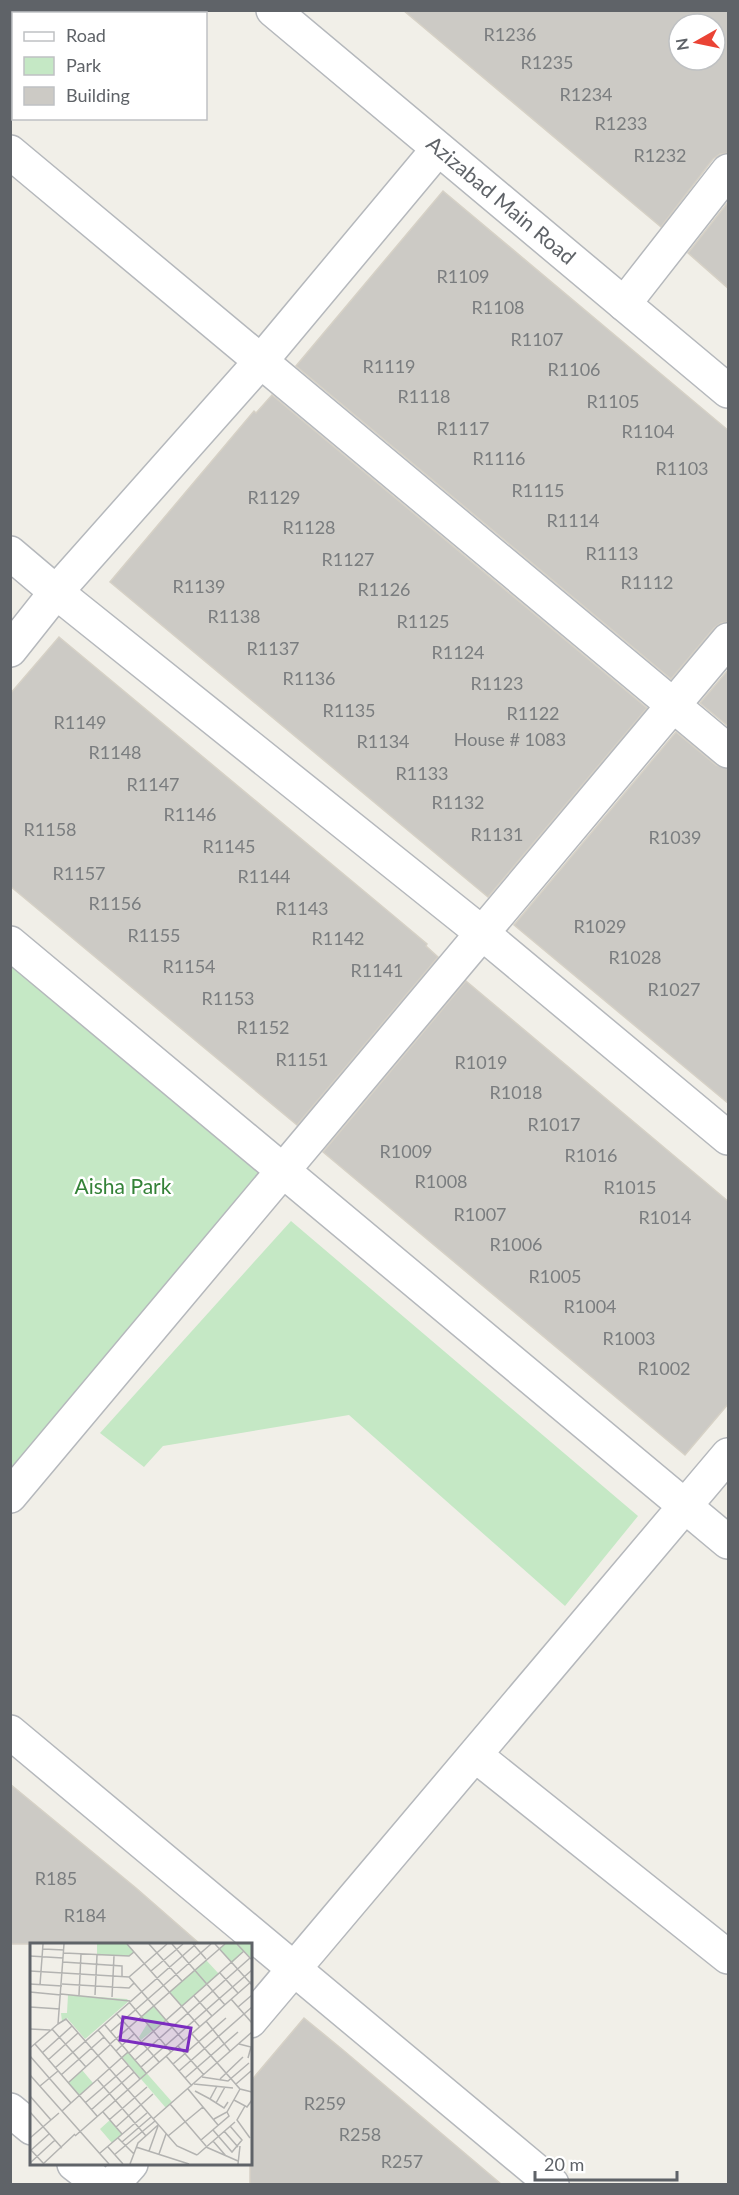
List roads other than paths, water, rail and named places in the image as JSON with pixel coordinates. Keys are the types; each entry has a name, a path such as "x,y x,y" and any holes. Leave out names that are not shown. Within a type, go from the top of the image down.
{"street":[{"name":"Azizabad Main Road","path":"273,10 729,391"},
{"path":"10,650 56,592 261,361 438,149"},
{"path":"10,152 729,751"},
{"path":"624,303 729,171"},
{"path":"10,553 482,933 729,1138"},
{"path":"10,1496 729,640"},
{"path":"10,943 729,1542"},
{"path":"252,2019 729,1455"},
{"path":"10,1732 552,2184"},
{"path":"475,1755 729,1957"},
{"path":"10,2110 30,2126"},
{"path":"76,2165 100,2184"},
{"path":"113,2184 129,2165"}],"park label":[{"name":"Aisha Park","path":"123,1187"}]}
